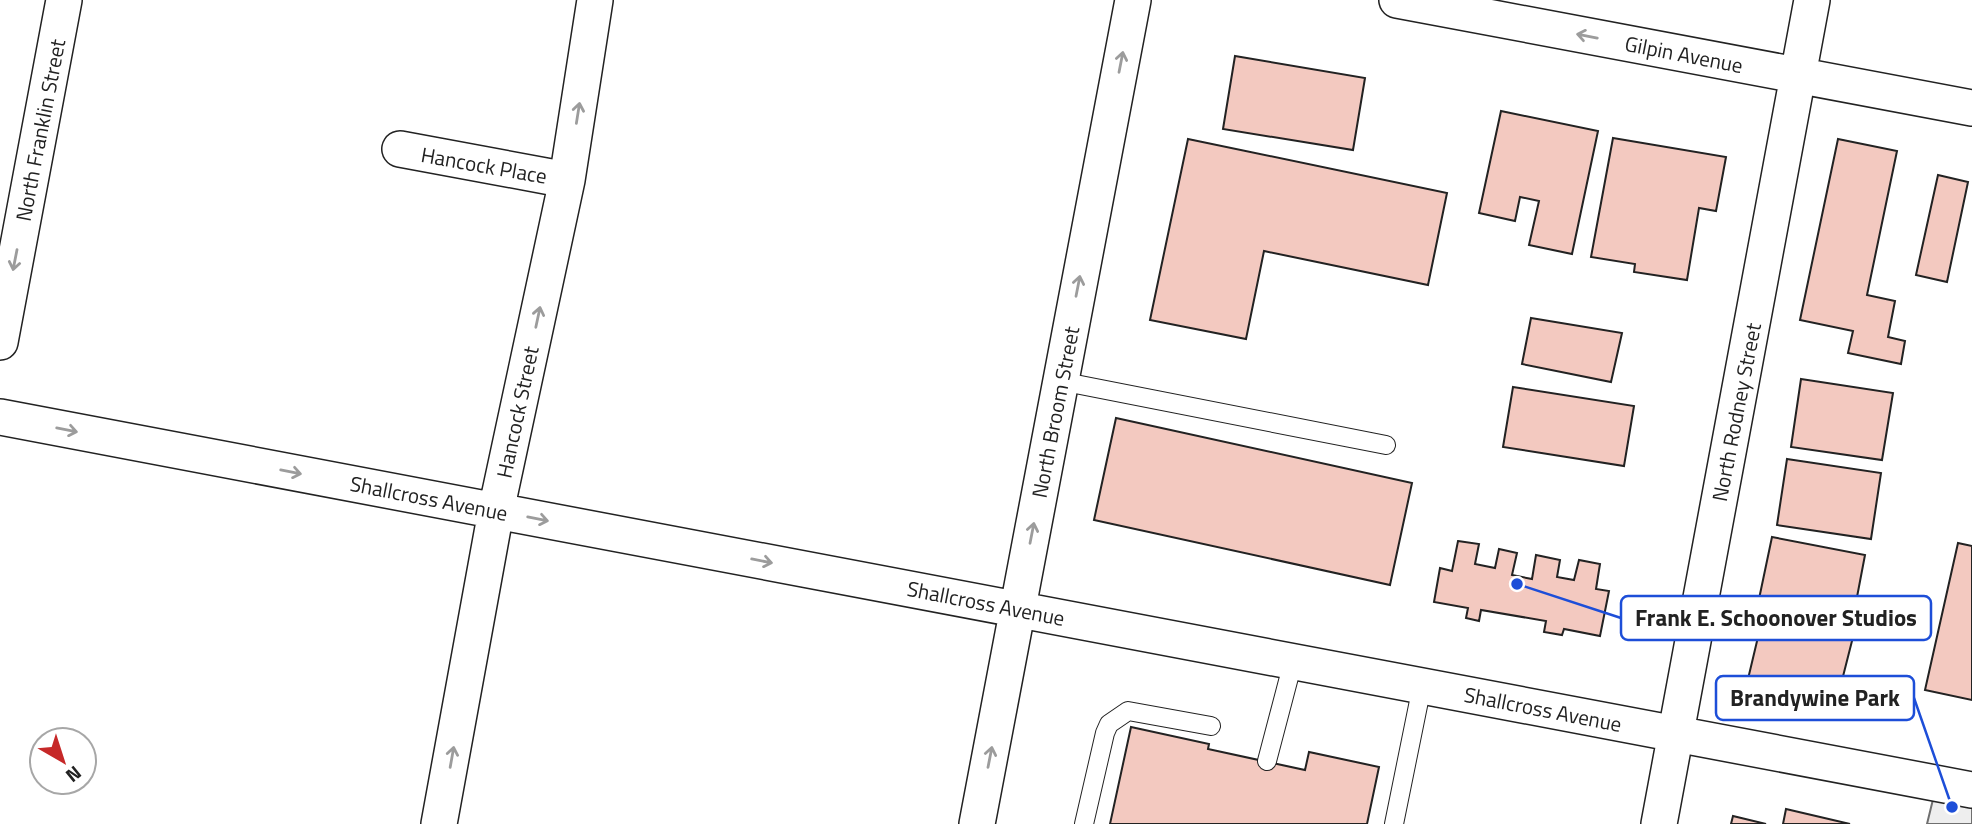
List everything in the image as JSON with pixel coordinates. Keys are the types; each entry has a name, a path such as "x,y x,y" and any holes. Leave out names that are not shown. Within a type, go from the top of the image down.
{"street":[{"name":"North Franklin Street","path":"0,342 64,0"},
{"name":"Hancock Street","path":"439,824 496,511 568,180 595,0"},
{"name":"North Broom Street","path":"977,824 1133,0"},
{"name":"Gilpin Avenue","path":"1396,0 1972,108"},
{"name":"North Rodney Street","path":"1659,824 1812,0"},
{"name":"Hancock Place","path":"400,149 568,180"},
{"name":"Shallcross Avenue","path":"0,417 1972,790"}],"lane":[{"path":"1060,381 1386,444"},
{"path":"1267,761 1293,662"},
{"path":"1394,824 1422,686"},
{"path":"1084,824 1105,733 1119,715 1128,710 1211,726"}],"shaded area":[{"path":"1937,783 1972,790 1972,824 1927,824"}],"building":[{"path":"1235,56 1365,78 1353,150 1223,129"},
{"path":"1501,111 1598,131 1572,254 1529,245 1539,201 1520,197 1515,221 1479,213"},
{"path":"1613,138 1726,157 1716,211 1699,208 1687,280 1634,272 1635,264 1591,257"},
{"path":"1188,139 1447,193 1428,285 1264,251 1246,339 1150,320"},
{"path":"1838,139 1897,151 1867,295 1895,301 1888,337 1905,341 1901,364 1848,353 1853,331 1800,320"},
{"path":"1938,175 1968,182 1947,282 1916,275"},
{"path":"1531,318 1622,333 1611,382 1522,364"},
{"path":"1801,379 1893,393 1882,460 1791,447"},
{"path":"1513,387 1634,406 1624,466 1503,447"},
{"path":"1116,418 1412,483 1390,585 1094,520"},
{"path":"1787,459 1881,473 1871,539 1777,525"},
{"path":"1772,537 1865,555 1853,618 1759,599"},
{"path":"1458,541 1479,544 1475,564 1495,568 1499,549 1517,553 1512,575 1532,579 1536,555 1560,560 1557,577 1574,580 1579,560 1600,564 1596,589 1609,591 1600,636 1564,629 1562,635 1544,632 1546,621 1481,610 1479,621 1466,618 1468,608 1434,602 1440,568 1452,571"},
{"path":"1958,543 1972,546 1972,700 1925,690"},
{"path":"1763,616 1853,637 1837,700 1748,679"},
{"path":"1131,727 1209,744 1208,749 1305,770 1309,752 1379,767 1367,824 1110,824"},
{"path":"1786,809 1850,824 1783,824"},
{"path":"1733,816 1766,824 1731,824"}],"place":[{"name":"Frank E. Schoonover Studios","path":"1517,584"},
{"name":"Brandywine Park","path":"1952,807"}]}
